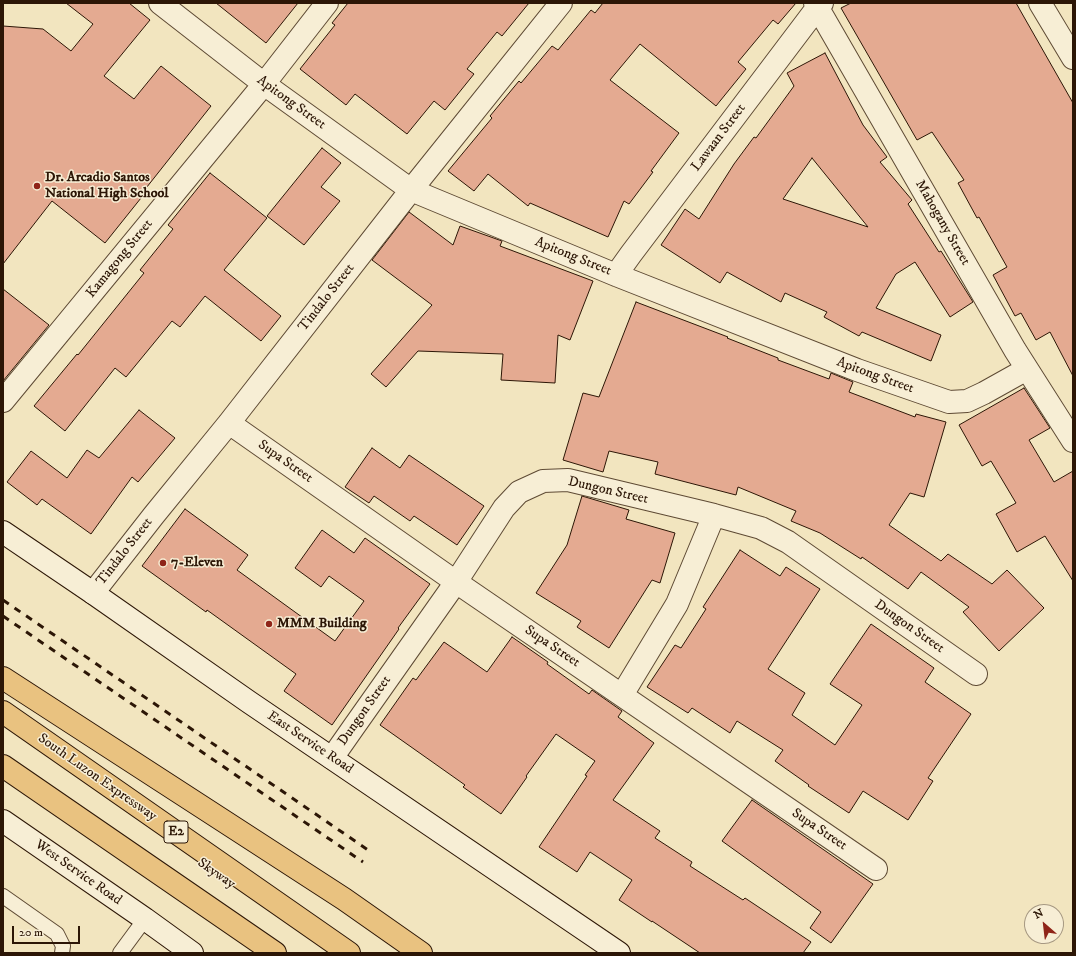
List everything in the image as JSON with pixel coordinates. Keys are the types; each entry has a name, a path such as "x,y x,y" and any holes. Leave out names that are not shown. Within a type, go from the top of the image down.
{"highway":[{"path":"3,678 344,899 421,953"},
{"name":"South Luzon Expressway","path":"3,712 349,953"},
{"name":"Skyway","path":"3,725 330,953"},
{"path":"3,766 275,953"},
{"path":"3,781 256,953"}],"street":[{"name":"Apitong Street","path":"160,3 264,84 411,190 616,275 857,370 949,402 967,401 1027,369"},
{"name":"Kamagong Street","path":"3,401 264,84 327,3"},
{"name":"Tindalo Street","path":"93,593 229,423 411,190 561,3"},
{"path":"1040,3 1073,58"},
{"name":"Lawaan Street","path":"616,275 818,5"},
{"name":"Mahogany Street","path":"818,5 1027,369 1073,440"},
{"name":"Supa Street","path":"229,423 456,582 876,869"},
{"name":"Dungon Street","path":"332,758 456,582 504,508 519,492 543,481 568,480 714,515 761,528 788,542 976,674"},
{"path":"622,695 677,604 714,515"},
{"name":"East Service Road","path":"3,532 236,693 619,953"},
{"name":"West Service Road","path":"3,821 192,953"}],"lane":[{"path":"3,896 56,934 63,946 62,953"},
{"path":"120,953 145,919"}],"building":[{"path":"66,3 129,3 150,20 104,76 134,99 161,66 211,106 139,197 141,198 105,243 52,201 3,264 3,26 43,29 71,51 93,24"},
{"path":"216,3 298,3 266,43"},
{"path":"348,3 529,3 502,36 497,32 467,69 474,74 445,110 434,101 407,134 355,94 346,105 300,69 335,25 332,23"},
{"path":"603,3 796,3 778,24 773,20 738,62 746,69 716,106 640,44 610,80 679,133 629,204 624,201 608,237 530,203 528,206 488,174 474,191 448,171 492,118 490,116 519,81 521,83 552,46 558,50 591,10 595,13"},
{"path":"851,3 1016,3 1073,103 1073,376 1050,332 1036,340 1021,313 1015,316 993,275 1007,267 979,217 977,218 958,183 964,180 932,132 917,140 841,8"},
{"path":"825,53 863,125 887,157 880,162 912,200 908,204 939,252 941,251 973,302 950,317 915,262 896,274 876,308 941,335 931,361 862,332 859,336 824,317 827,312 785,293 781,302 727,272 720,283 661,245 685,209 699,219 734,164 754,137 756,138 794,86 787,73","holes":["812,158 868,227 783,199"]},
{"path":"322,148 341,163 321,187 340,201 304,245 267,216"},
{"path":"210,173 267,218 224,270 281,316 261,341 205,296 180,327 172,321 126,377 115,368 65,431 34,406 77,354 78,355 144,273 140,270 173,229 168,225"},
{"path":"409,212 453,245 460,226 502,241 500,246 593,281 570,340 558,335 555,383 501,380 503,354 418,351 386,387 371,374 432,305 372,260"},
{"path":"3,289 49,325 3,381"},
{"path":"636,302 728,337 727,338 778,358 778,360 829,379 831,373 853,382 849,392 915,417 916,414 946,422 924,497 910,493 889,525 941,561 948,554 992,584 1007,570 1044,608 999,651 963,612 969,607 921,572 908,589 862,557 861,559 820,533 791,521 796,511 738,487 736,495 655,474 658,462 609,451 603,472 563,460 583,393 599,397"},
{"path":"1024,388 1050,428 1029,440 1054,482 1073,471 1073,581 1045,536 1017,552 996,514 1016,503 991,461 982,466 959,425"},
{"path":"139,410 175,438 138,482 132,477 91,534 42,499 37,505 7,482 31,451 67,478 87,450 99,458"},
{"path":"372,448 400,468 409,455 484,506 457,545 414,516 410,521 374,496 369,503 345,487"},
{"path":"582,496 629,510 626,519 675,533 660,583 652,580 609,648 577,627 581,621 536,593 567,545"},
{"path":"185,509 248,555 237,570 335,641 364,601 329,576 321,587 295,568 322,530 354,553 365,538 430,584 332,725 284,691 296,674 207,610 206,612 142,566"},
{"path":"740,550 780,576 786,567 820,589 768,669 805,693 792,715 835,745 862,705 830,684 871,624 934,668 925,682 971,714 928,778 933,781 908,820 863,791 849,813 808,786 809,785 775,761 783,750 737,721 730,733 692,708 688,713 647,687 675,645 681,648 706,609 703,607"},
{"path":"512,637 548,662 547,664 589,694 592,690 622,711 618,717 654,743 613,800 660,831 655,838 692,862 690,866 743,900 745,898 811,942 803,953 700,953 619,900 632,880 590,852 577,872 539,847 587,776 585,775 595,761 556,734 501,814 463,787 465,785 380,725 413,678 416,680 444,642 487,672"},
{"path":"752,800 873,884 831,943 810,928 821,912 722,841"}],"railway":[{"path":"3,600 371,852"},
{"path":"3,616 363,862"}],"place":[{"name":"Dr. Arcadio Santos National High School","path":"37,186"},
{"name":"7-Eleven","path":"163,563"},
{"name":"MMM Building","path":"269,624"}]}
